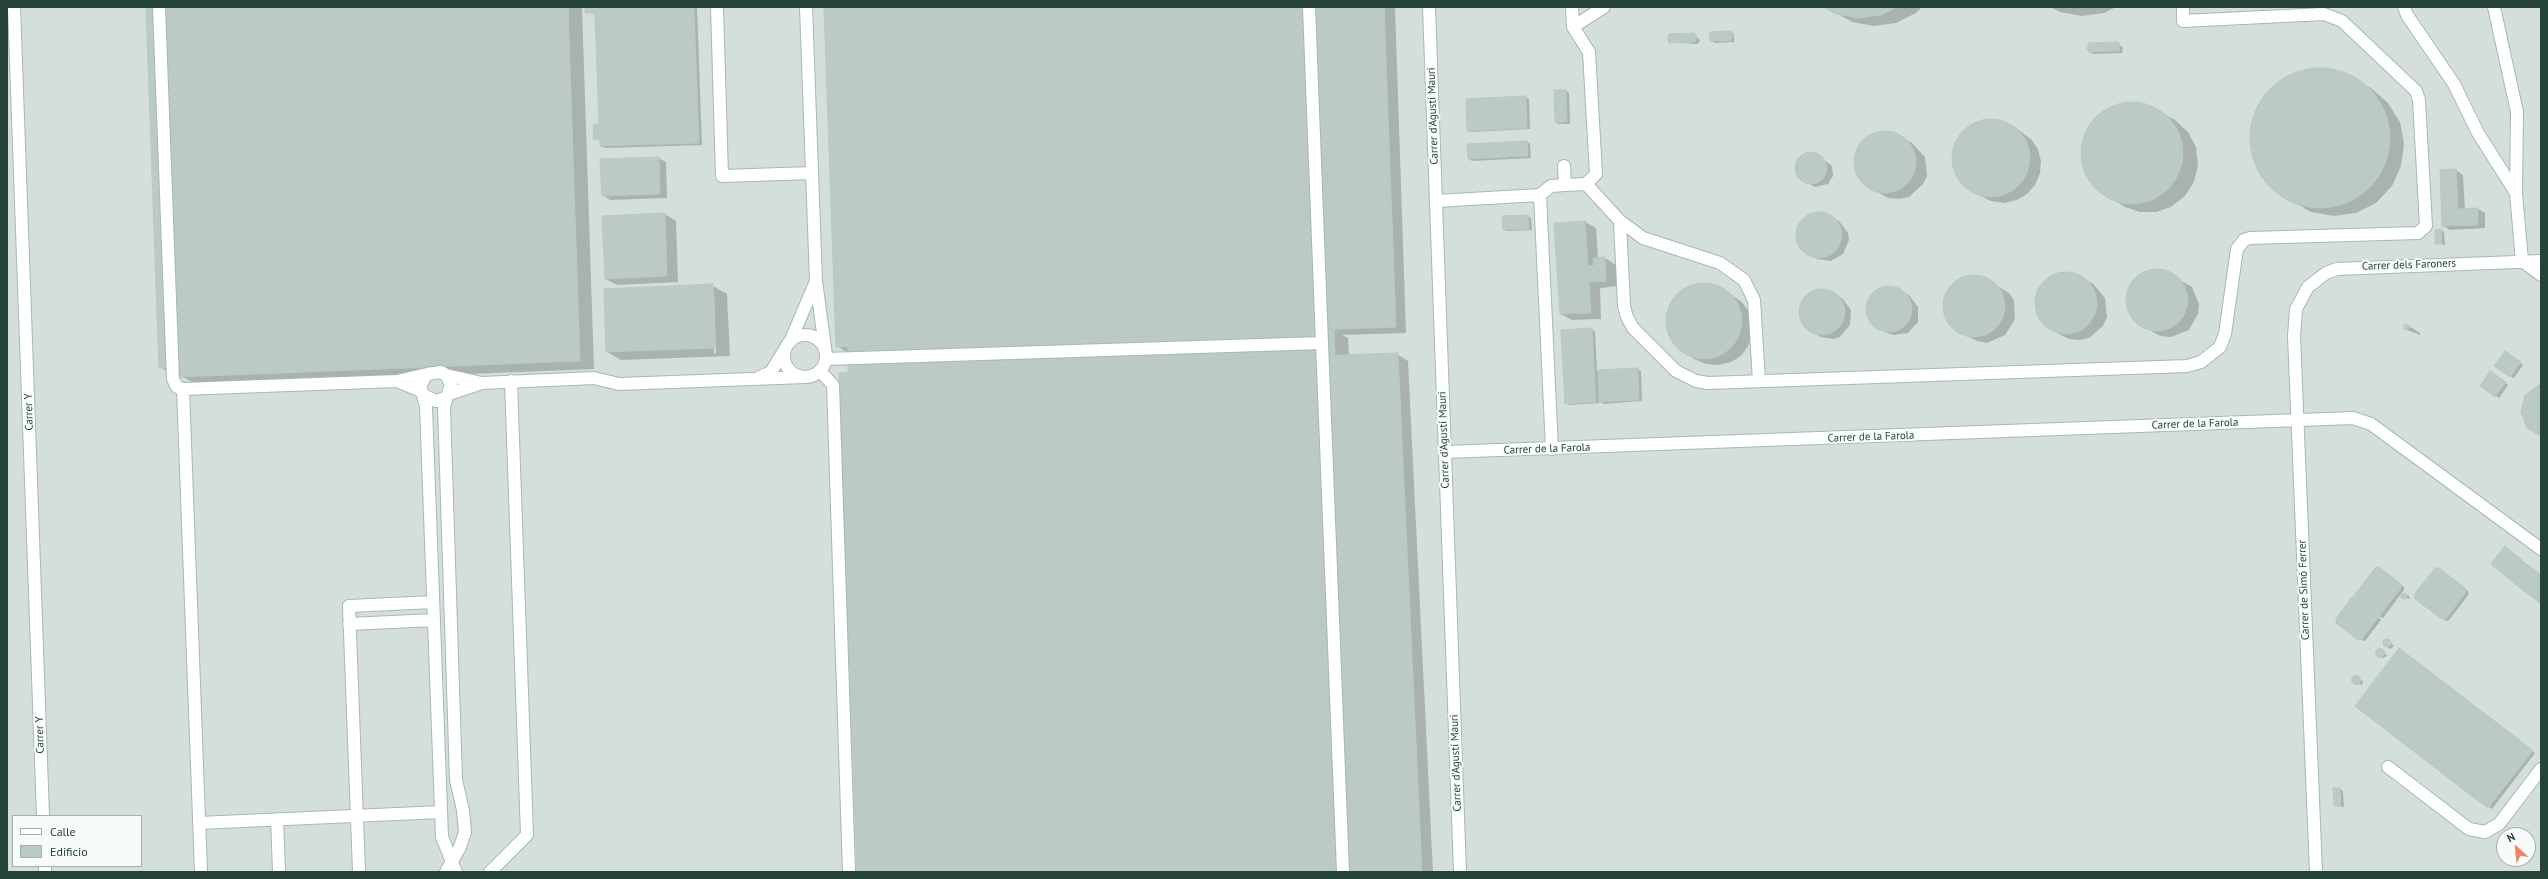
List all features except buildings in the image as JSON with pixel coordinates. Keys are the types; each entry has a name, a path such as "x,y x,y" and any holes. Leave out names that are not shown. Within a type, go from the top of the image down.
{"street":[{"name":"Carrer Y","path":"14,7 43,815"},
{"path":"159,7 173,379 176,387 397,381 436,371 482,383"},
{"path":"717,7 722,176 812,173"},
{"path":"397,381 436,401 482,383 594,378 619,384 805,377 820,371 826,357 816,281 806,7"},
{"path":"1309,7 1343,872"},
{"name":"Carrer d'Agustí Mauri","path":"1429,7 1460,872"},
{"path":"1436,201 1540,195 1551,186 1586,184 1596,174 1589,52 1573,27 1572,7"},
{"path":"1573,27 1604,7"},
{"path":"1620,221 1624,306 1627,317 1633,328 1676,371 1686,377 1708,383 2187,366 2201,362 2220,346 2225,334 2237,249 2244,240 2418,233 2426,226 2419,100 2416,91 2342,21 2324,14 2183,21 2183,7"},
{"path":"2404,7 2407,15 2454,84 2478,133 2516,193"},
{"path":"2494,7 2517,112 2516,193 2522,261 2541,275"},
{"path":"1564,166 1565,185"},
{"path":"1586,184 1620,221 1642,238 1720,263 1744,280 1754,300 1759,381"},
{"path":"1540,195 1552,449"},
{"name":"Carrer dels Faroners","path":"2296,309 2308,286 2326,273 2337,269 2541,261"},
{"path":"805,377 792,372 785,361 789,345 816,281"},
{"name":"Carrer de Simó Ferrer","path":"2296,309 2294,336 2316,872"},
{"path":"757,378 771,372 789,345 796,338 809,336 821,342 826,357"},
{"path":"826,357 1322,343"},
{"path":"820,371 833,385 849,872"},
{"path":"427,374 421,382 426,407 442,837 451,869"},
{"path":"446,374 451,384 447,396 456,780 463,810 465,832 451,869"},
{"path":"490,872 527,835 511,381"},
{"path":"183,388 201,872"},
{"name":"Carrer de la Farola","path":"1445,452 2353,418 2371,424 2541,549"},
{"path":"359,872 349,606 433,602"},
{"path":"349,624 434,620"},
{"path":"2388,767 2469,829 2485,832 2499,824 2541,769"},
{"path":"199,823 441,812"},
{"path":"277,819 279,872"}],"shaded area":[{"path":"7,7 2541,7 2541,872 7,872"}]}
